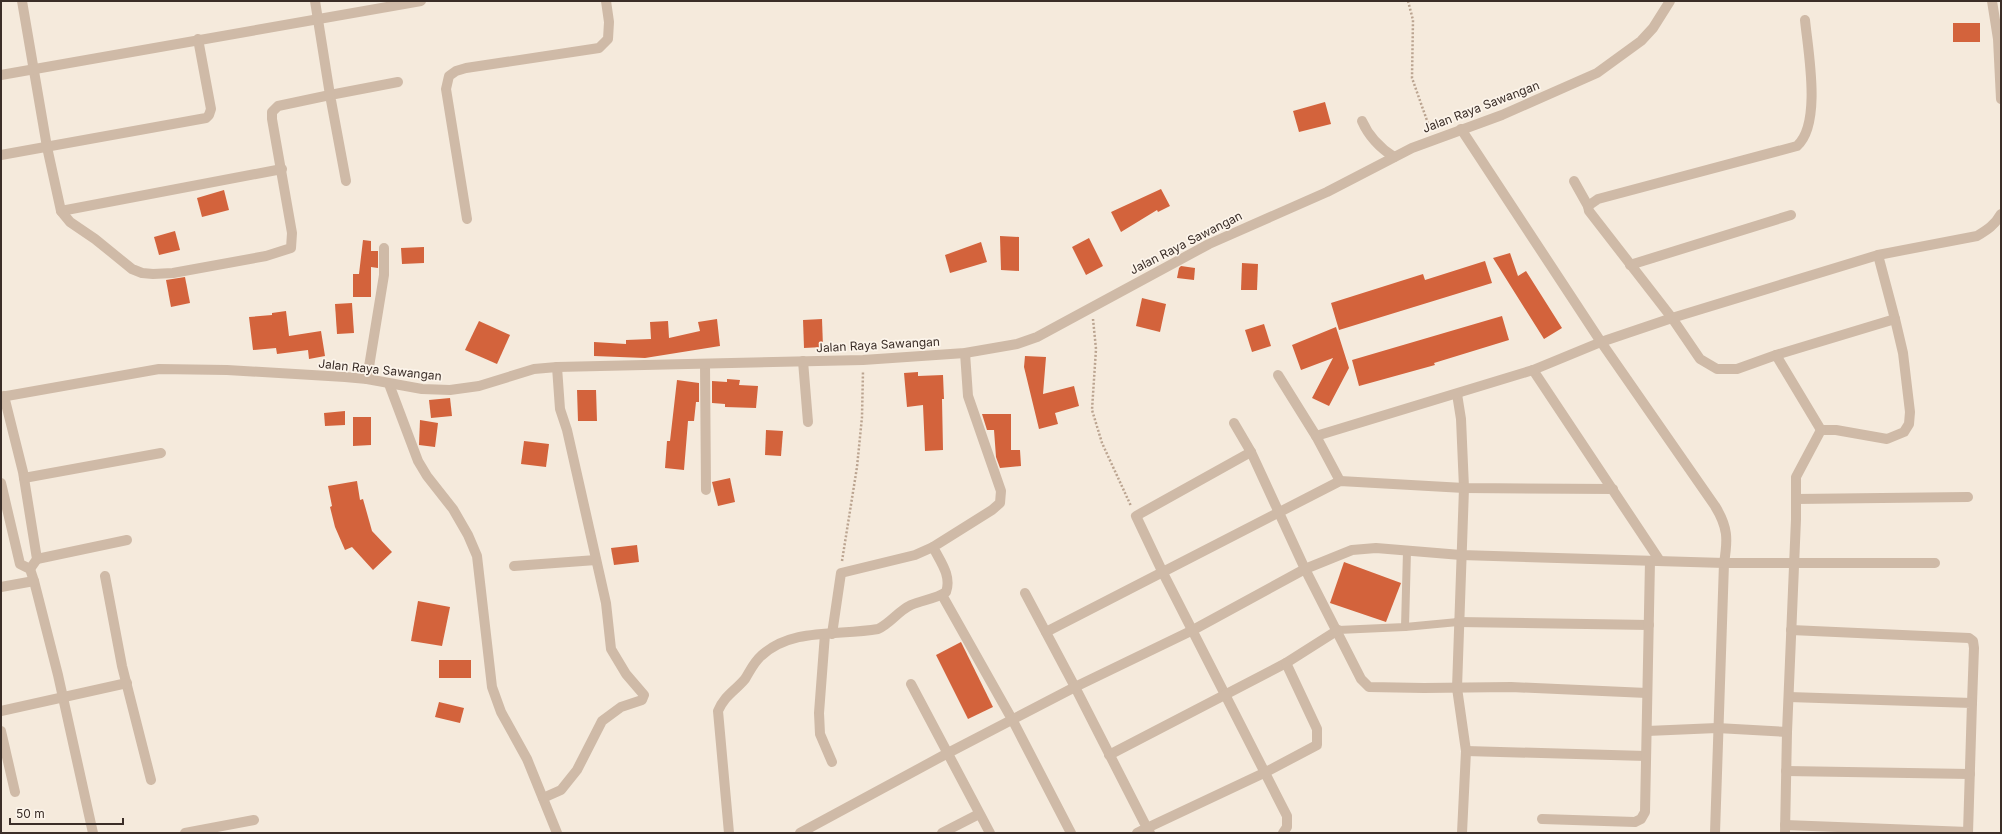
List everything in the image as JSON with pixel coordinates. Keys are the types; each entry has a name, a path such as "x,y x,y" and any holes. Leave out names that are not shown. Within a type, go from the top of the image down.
{"street":[{"path":"22,1 47,147 61,211 70,222 132,269 142,273 173,273 266,256 291,248 293,245 282,169 272,120 272,112 278,106 398,82"},
{"path":"315,1 346,181"},
{"path":"1,75 198,39 421,1"},
{"path":"467,219 446,89 449,76 456,71 466,68 599,48 608,39 609,22 606,1"},
{"name":"Jalan Raya Sawangan","path":"2,396 159,369 227,370 367,379 422,389 450,390 479,386 534,369 557,367 863,360 966,353 1017,344 1037,337 1209,244 1327,192 1394,157 1434,139 1502,115 1597,73 1641,41 1653,28 1670,1"},
{"path":"1992,1 1998,39 2001,99"},
{"path":"1588,206 1598,199 1797,146 1802,142 1809,128 1812,106 1805,20"},
{"path":"1,155 206,118 210,115 212,109 198,39"},
{"path":"1362,122 1367,132 1378,144 1394,157"},
{"path":"1461,129 1601,342 1720,514 1724,522 1728,542 1724,563 1717,728 1715,833"},
{"path":"61,211 282,169"},
{"path":"1574,181 1594,219 1672,318 1700,359 1717,369 1737,370 1776,355 1894,319"},
{"path":"1316,436 1533,370 1601,342 1672,318 1878,255 1977,236 1988,230 2001,214"},
{"path":"1630,265 1790,215"},
{"path":"367,379 384,275 384,248"},
{"path":"1822,430 1836,430 1887,438 1904,432 1909,424 1903,353 1878,255"},
{"path":"832,762 820,734 819,714 828,634 841,573 915,555 933,548 992,510 1000,503 1001,491 968,396 966,353"},
{"path":"1776,355 1822,430"},
{"path":"803,361 808,422"},
{"path":"705,364 706,490"},
{"path":"544,798 561,790 577,770 602,721 621,707 644,698 643,692 626,674 611,649 606,603 567,430 560,409 557,367"},
{"path":"1533,370 1614,489 1655,561 1649,625 1646,756 1647,800 1645,812 1641,819 1635,822 1542,819"},
{"path":"1278,376 1316,436 1340,481"},
{"path":"389,384 418,461 427,476 453,509 468,535 477,556 492,686 501,712 526,759 544,798 557,833"},
{"path":"1457,394 1461,419 1464,488 1458,622 1457,688 1466,751 1462,833"},
{"path":"2,396 24,478 37,559"},
{"path":"1234,423 1251,452 1305,569 1338,630 1361,679 1369,687 1511,687 1647,693"},
{"path":"1791,630 1969,638 1973,641 1968,833 1785,829 1787,732 1796,477 1822,430"},
{"path":"1251,452 1136,516 1163,573 1266,772 1287,816 1288,827 1284,833"},
{"path":"24,478 161,453"},
{"path":"1046,632 1340,481 1464,488 1614,489"},
{"path":"1,483 20,564 30,569 34,581 93,833"},
{"path":"1796,499 1968,497"},
{"path":"30,569 37,559 127,540"},
{"path":"729,833 718,712 722,702 744,680 760,657 783,641 801,636 878,629 884,626 898,612 911,605 942,595 946,592 948,581 933,548"},
{"path":"800,833 948,753 1013,721 1076,687 1193,630 1305,569 1352,550 1376,548 1461,555 1724,563 1935,563"},
{"path":"514,566 596,560"},
{"path":"106,576 127,683 151,780"},
{"path":"1,587 34,581"},
{"path":"1025,593 1076,687 1148,830"},
{"path":"942,595 1013,721 1070,833"},
{"path":"1458,622 1649,625"},
{"path":"1109,755 1286,663 1338,630"},
{"path":"1137,833 1148,830 1314,748 1318,740 1317,729 1286,663"},
{"path":"1,711 127,683"},
{"path":"911,684 990,833"},
{"path":"1789,697 1972,703"},
{"path":"1647,731 1717,728 1787,732"},
{"path":"1,731 15,792"},
{"path":"1466,751 1646,756"},
{"path":"1786,771 1970,774"},
{"path":"942,833 979,814"},
{"path":"185,833 254,820"}],"lane":[{"path":"1405,627 1407,551"},
{"path":"1338,630 1405,627 1458,622"}],"path":[{"path":"1408,1 1413,20 1412,78 1434,139"},
{"path":"1092,306 1096,349 1092,410 1102,443 1136,516"},
{"path":"841,573 857,467 862,417 863,360"}],"building":[{"path":"1953,23 1980,23 1980,42 1953,42"},
{"path":"1325,102 1331,124 1299,132 1293,111"},
{"path":"1161,189 1170,206 1158,212 1157,210 1121,232 1111,212"},
{"path":"224,190 229,210 202,217 197,198"},
{"path":"175,231 180,250 159,255 154,237"},
{"path":"1000,236 1019,237 1019,271 1001,270"},
{"path":"1089,238 1103,266 1086,275 1072,247"},
{"path":"363,240 371,241 371,251 378,251 378,268 371,267 371,297 353,297 353,274 359,274"},
{"path":"981,242 987,262 950,273 945,255"},
{"path":"424,247 424,263 402,264 401,248"},
{"path":"1510,253 1518,276 1526,271 1562,328 1544,339 1493,258"},
{"path":"1485,261 1492,283 1339,330 1331,303 1423,274 1425,280"},
{"path":"1242,263 1258,264 1257,290 1241,290"},
{"path":"1181,266 1195,268 1194,280 1177,278 1179,268"},
{"path":"185,277 190,303 171,307 166,280"},
{"path":"1142,298 1166,304 1160,332 1136,326"},
{"path":"352,303 354,333 337,334 335,304"},
{"path":"286,311 289,336 321,331 325,356 309,359 308,350 277,354 276,348 253,350 249,317 272,315 272,313"},
{"path":"1502,316 1509,340 1434,363 1435,365 1359,386 1352,360"},
{"path":"717,319 720,346 645,358 594,356 594,342 626,344 626,340 651,339 650,322 668,321 669,338 700,331 698,322"},
{"path":"822,319 823,347 804,348 803,320"},
{"path":"479,321 510,335 497,364 465,350"},
{"path":"1264,324 1271,346 1252,352 1245,330"},
{"path":"1336,327 1349,368 1329,406 1312,398 1333,358 1301,370 1292,345"},
{"path":"1025,356 1046,357 1043,394 1074,386 1079,406 1055,413 1058,424 1039,429 1024,367"},
{"path":"918,372 918,376 943,375 943,450 925,451 923,405 907,407 904,373"},
{"path":"727,379 740,380 739,385 758,386 756,408 725,407 725,404 712,403 712,381 727,382"},
{"path":"677,380 699,383 699,402 696,402 694,421 688,421 684,470 665,468 667,441 670,441"},
{"path":"577,390 596,390 597,421 578,421"},
{"path":"450,398 452,416 431,418 429,400"},
{"path":"345,411 345,425 325,426 324,413"},
{"path":"982,414 1011,414 1011,450 1020,450 1021,466 1000,468 996,457 994,430 987,430"},
{"path":"353,417 371,417 371,445 353,446"},
{"path":"420,420 438,423 435,447 419,445"},
{"path":"766,430 783,431 781,456 765,455"},
{"path":"524,441 549,444 546,467 521,464"},
{"path":"730,478 735,502 718,506 712,482"},
{"path":"357,481 360,500 363,499 372,531 392,552 373,570 352,547 345,550 335,527 330,507 332,506 328,486"},
{"path":"637,545 639,562 614,565 611,548"},
{"path":"1344,562 1401,583 1386,622 1330,603"},
{"path":"418,601 450,607 442,646 411,641"},
{"path":"961,642 993,707 968,719 936,655"},
{"path":"439,660 471,660 471,678 439,678"},
{"path":"439,702 464,708 460,723 435,717"}]}
